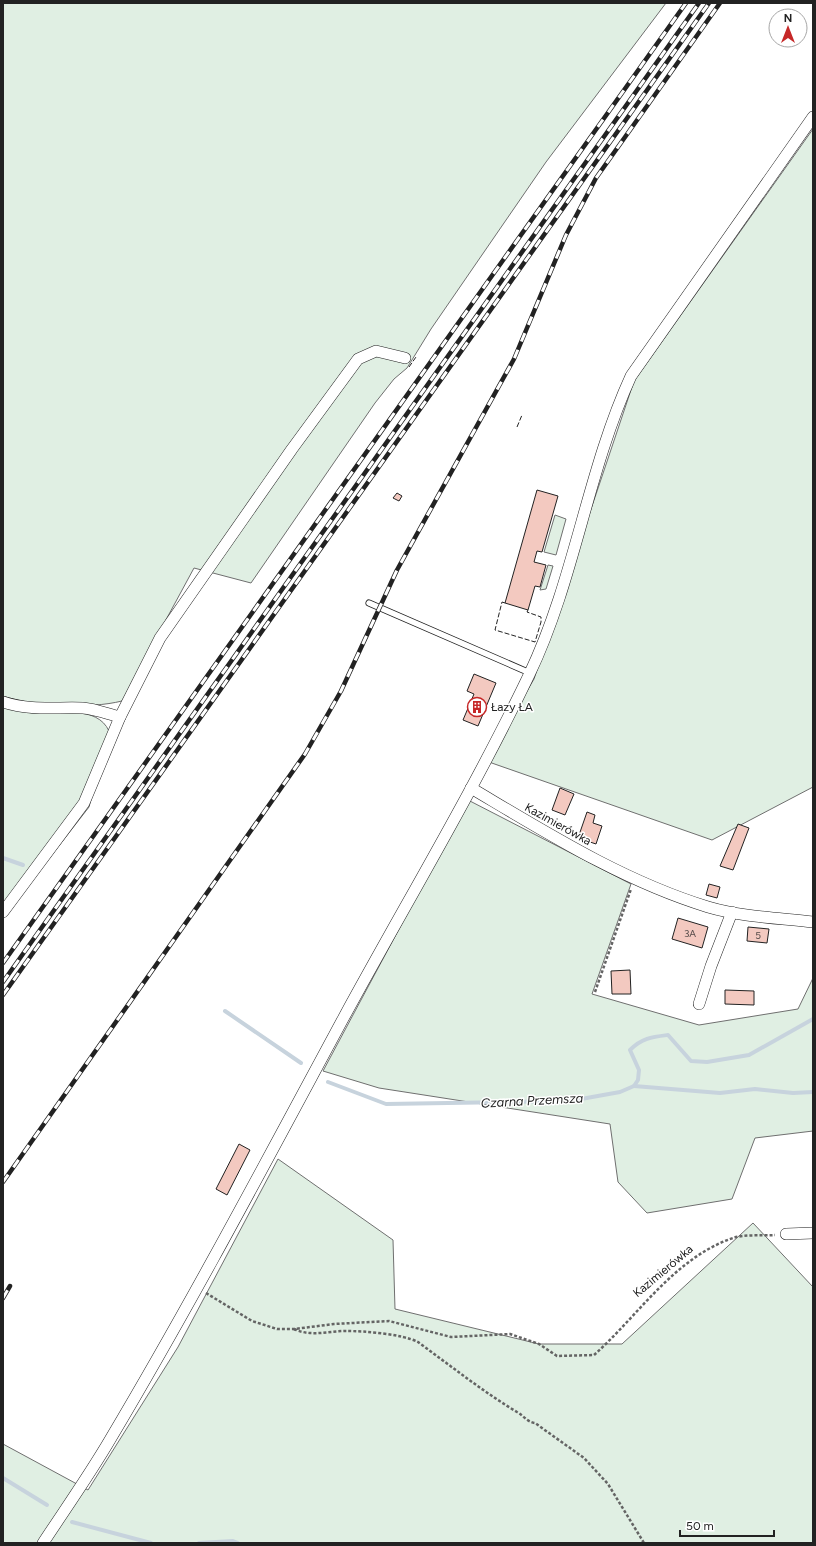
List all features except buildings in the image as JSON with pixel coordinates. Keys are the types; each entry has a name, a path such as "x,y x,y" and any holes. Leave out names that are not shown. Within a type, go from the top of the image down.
{"street":[{"path":"43,1543 110,1440 197,1287 471,788 530,673 554,613 606,440 618,404 631,376 813,117"},
{"path":"3,912 84,803 120,717 160,638 292,449 358,359 376,351 406,358"},
{"path":"3,702 15,706 47,709 84,708 120,717"},
{"name":"Kazimierówka","path":"471,788 573,849 635,877 701,904 732,912 813,922"},
{"path":"699,1004 711,966 732,912"},
{"path":"786,1234 813,1233"}],"lane":[{"path":"369,603 530,673"}],"path":[{"path":"595,992 635,877"},
{"name":"Kazimierówka","path":"294,1329 334,1324 389,1321 451,1337 510,1334 539,1344 557,1356 594,1355 615,1337 636,1311 655,1292 688,1264 712,1247 734,1238 786,1234"},
{"path":"197,1287 252,1320 277,1329 294,1329 304,1334 346,1331 408,1337 418,1342 483,1391 523,1415 528,1422 534,1423 584,1458 608,1484 644,1543"}],"green space":[{"path":"3,3 666,3 546,162 431,329 407,368 394,379 375,403 251,583 194,568 122,701 109,704 78,706 46,705 30,703 3,696"},
{"path":"813,129 813,787 712,840 486,761 534,679 634,381"},
{"path":"555,515 566,519 556,555 544,552"},
{"path":"548,565 553,566 546,589 540,590"},
{"path":"3,706 32,713 66,712 87,714 96,717 109,731 89,807 3,918"},
{"path":"468,800 631,884 592,994 699,1025 798,1009 813,978 813,1131 755,1138 732,1199 647,1213 618,1182 610,1124 379,1088 323,1071"},
{"path":"278,1159 393,1240 395,1309 539,1344 622,1344 753,1223 813,1287 813,1543 3,1543 3,1444 88,1490 178,1347"}],"waterway":[{"name":"Czarna Przemsza","path":"3,858 23,865"},
{"name":"Czarna Przemsza","path":"225,1011 301,1063"},
{"name":"Czarna Przemsza","path":"328,1082 386,1104 570,1101 620,1092 634,1086 638,1080 639,1070 630,1050 634,1046 648,1039 668,1035 691,1061 707,1062 749,1055 813,1019"},
{"path":"634,1086 720,1093 755,1089 793,1093 813,1092"},
{"name":"Czarna Przemsza","path":"3,1478 47,1505"},
{"name":"Czarna Przemsza","path":"72,1522 151,1543"},
{"name":"Czarna Przemsza","path":"199,1543 233,1541 238,1543"}],"railway":[{"path":"3,963 686,3"},
{"path":"3,982 699,3"},
{"path":"3,995 709,3"},
{"path":"3,1182 305,754 341,691 397,570 514,359 566,235 596,178 720,3"},
{"path":"3,1298 10,1286"}],"fence":[{"path":"409,367 416,357"},
{"path":"517,427 522,415"},
{"path":"505,603 502,602 495,630 535,642 541,617 527,612 528,610"}],"place":[{"name":"Łazy ŁA","path":"477,707"}]}
